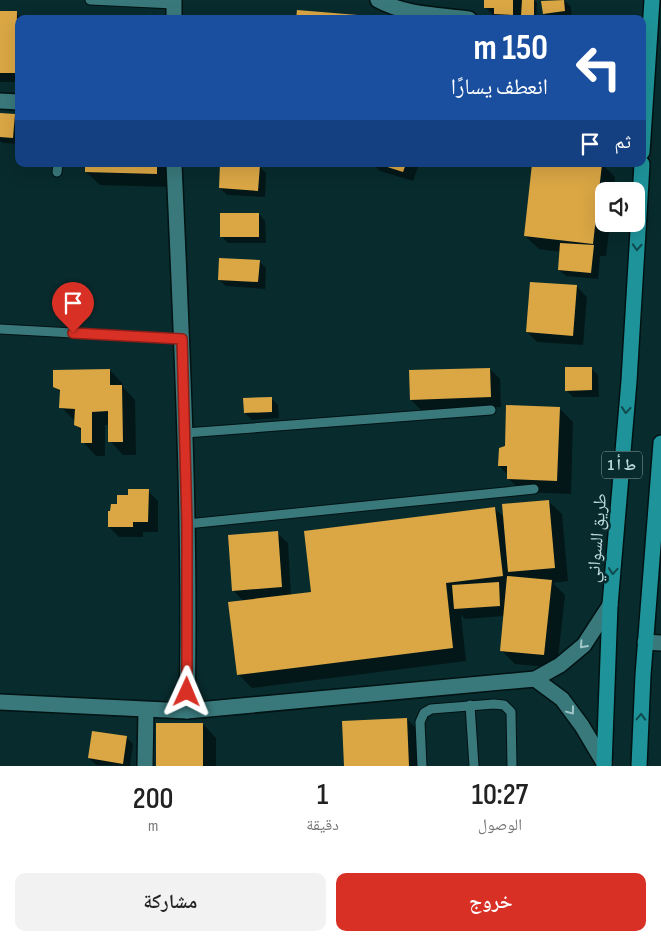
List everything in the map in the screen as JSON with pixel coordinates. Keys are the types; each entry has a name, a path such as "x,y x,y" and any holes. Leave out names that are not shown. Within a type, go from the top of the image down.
{"highway":[{"path":"646,40 652,0"},
{"name":"طريق السواني","path":"604,764 610,605 629,381 642,167"},
{"name":"ط أ 1","path":"639,766 645,642 661,443"}],"street":[{"path":"378,0 388,6 436,15"},
{"path":"0,101 15,102"},
{"path":"174,167 185,433 188,636 187,711"},
{"path":"0,702 187,711 535,679 560,665 584,645 610,605"},
{"path":"645,642 661,644"},
{"path":"535,679 562,699 582,726 604,764"},
{"path":"145,766 146,710"}],"lane":[{"path":"90,0 174,8"},
{"path":"0,329 182,339"},
{"path":"185,433 491,410"},
{"path":"187,524 534,489"},
{"path":"470,705 474,766"},
{"path":"422,766 420,722 424,713 431,709 470,705 504,705 511,712 512,766"}],"building":[{"path":"484,0 513,0 513,15 494,14 494,8 484,8"},
{"path":"522,0 534,0 534,15 521,15"},
{"path":"564,0 565,11 543,14 541,1"},
{"path":"297,10 358,15 296,15"},
{"path":"0,11 17,11 17,15 15,15 15,73 0,73"},
{"path":"0,113 15,114 13,138 0,137"},
{"path":"85,167 157,167 157,174 85,172"},
{"path":"220,167 260,167 258,191 219,188"},
{"path":"387,167 405,167 403,172"},
{"path":"532,167 602,167 600,182 595,182 593,244 524,236"},
{"path":"220,213 259,213 259,237 220,237"},
{"path":"560,243 594,245 591,273 558,270"},
{"path":"219,258 260,260 258,282 218,280"},
{"path":"530,282 577,285 573,336 526,332"},
{"path":"565,367 592,367 592,390 565,391"},
{"path":"490,368 491,397 410,400 409,370"},
{"path":"110,369 110,385 122,385 123,442 108,442 108,411 92,412 92,443 81,443 81,428 74,425 75,409 59,408 60,390 53,387 53,370"},
{"path":"272,397 272,412 244,413 243,398"},
{"path":"506,405 560,407 557,481 507,479 507,466 498,466 499,448 505,446"},
{"path":"128,489 149,489 148,522 133,522 133,527 108,527 108,511 110,511 111,504 117,504 117,495 128,495"},
{"path":"549,500 555,568 508,572 502,504"},
{"path":"495,507 503,576 446,583 453,648 237,675 228,602 311,592 304,531"},
{"path":"278,531 282,587 232,591 228,535"},
{"path":"507,576 552,580 544,655 500,651"},
{"path":"499,582 500,606 454,609 452,585"},
{"path":"407,718 409,766 344,766 342,721"},
{"path":"156,723 203,723 203,766 156,766"},
{"path":"92,731 127,736 123,764 88,758"}],"route":[{"path":"73,333 182,339 187,524 187,692"}]}
